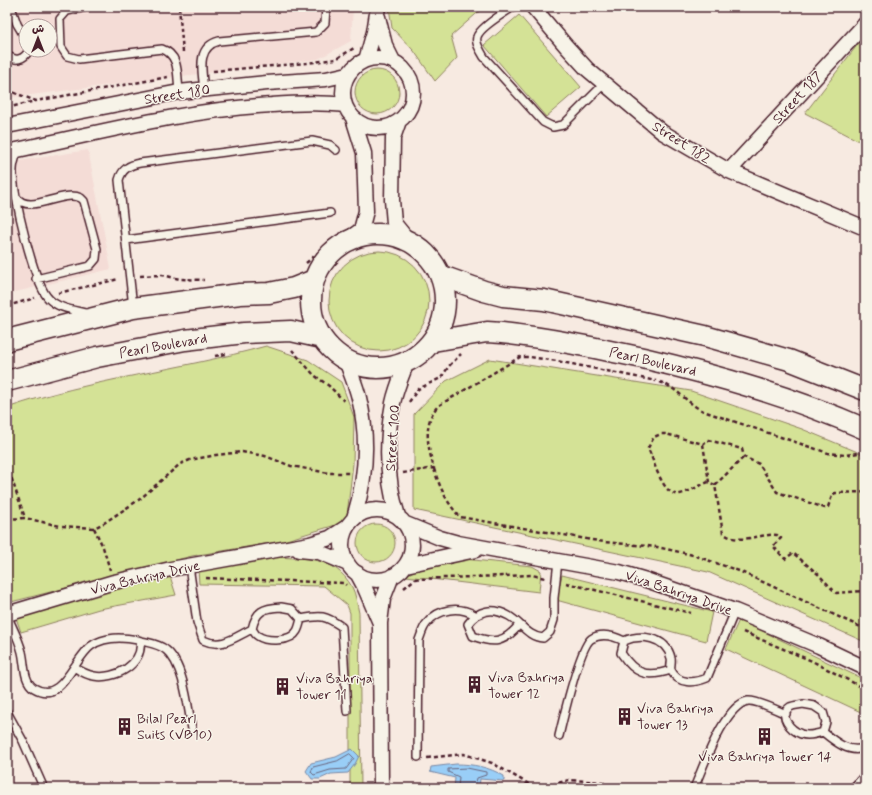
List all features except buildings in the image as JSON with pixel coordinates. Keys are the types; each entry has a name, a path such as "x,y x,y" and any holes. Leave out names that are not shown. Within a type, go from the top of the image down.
{"main road":[{"path":"7,340 96,316 133,308 294,288 309,272 325,259 337,243 371,234 386,234 407,239 422,248 433,261 442,276 446,292 446,310 441,326 433,341 421,353 407,362 392,367 376,368 360,366 346,360 332,350 322,338 315,325 311,310 309,272"},
{"path":"442,276 503,296 544,300 705,336 789,360 865,390"},
{"name":"Pearl Boulevard","path":"7,381 97,357 184,340 244,333 292,331 322,338"},
{"name":"Pearl Boulevard","path":"433,341 487,332 502,333 607,350 696,371 777,394 865,429"}],"street":[{"name":"Street 182","path":"533,7 566,46 604,84 662,132 729,171 865,228"},
{"path":"366,60 377,10"},
{"path":"377,10 385,45 393,61"},
{"name":"Street 187","path":"729,171 865,24"},
{"path":"337,243 361,230 366,211 364,153 353,118 345,105 343,94 344,84 348,74 356,66 366,60 375,58 393,61 403,68 410,78 413,89 412,101 408,112 399,121 389,126 379,128 370,127 353,118"},
{"name":"Street 180","path":"9,123 179,92 326,79 348,74"},
{"name":"Street 180","path":"12,150 201,112 240,107 288,104 328,103 345,105"},
{"path":"399,121 393,138 392,200 394,223 407,239"},
{"name":"Street 100","path":"346,360 359,396 365,426 364,474 361,495 350,523"},
{"name":"Street 100","path":"402,520 391,496 388,474 389,433 393,402 407,362"},
{"path":"352,568 374,580 392,576 406,565 411,555 413,544 411,534 402,520 387,511 375,509 364,512 350,523 342,545 352,568 364,586 380,623"},
{"name":"Viva Bahriya Drive","path":"402,520 440,538 483,549 626,574 735,611 819,646 865,668"},
{"name":"Viva Bahriya Drive","path":"7,615 109,576 189,566 310,544 330,538 350,523"},
{"name":"Viva Bahriya Drive","path":"284,549 319,552 352,568"},
{"name":"Viva Bahriya Drive","path":"406,565 483,549"},
{"path":"381,788 380,623 383,599 392,576"}],"lane":[{"path":"12,7 18,26"},
{"path":"87,7 67,11 60,19 61,47 68,56 79,58 162,49 168,51 176,62 179,92"},
{"path":"204,89 202,60 205,49 209,45 219,41 304,35 316,32 325,23 326,7"},
{"path":"513,7 482,29 477,36 477,45 484,57 543,122 553,127 563,124 604,84"},
{"path":"7,55 11,58 18,58"},
{"path":"133,308 119,180 120,174 128,166 140,163 312,141 330,145 336,150"},
{"path":"12,150 14,163 10,180 16,197 36,279 46,296 57,305 96,316"},
{"path":"16,197 19,201 29,205 69,196 81,198 84,201 97,249 96,259 90,266 36,279"},
{"path":"126,240 330,213"},
{"path":"519,625 505,639 489,642 473,636 468,624 475,615 486,611 498,612 510,617 536,637 543,638 550,632 554,620 554,598 558,561"},
{"path":"189,566 197,622 203,640 212,644 221,644 252,629"},
{"path":"270,608 292,609 301,619 297,632 292,637 284,639 266,639 257,636 252,629 254,618 260,612 270,608"},
{"path":"418,757 419,640 425,624 435,615 449,610 466,610 475,615"},
{"path":"559,736 580,662 585,648 590,640 601,635 614,636 624,641 642,637 657,640 665,647 671,657 671,670 677,678 687,682 696,682 707,678 735,611"},
{"path":"7,615 22,650 26,676 29,684 34,688 47,692 58,688 74,667 78,659 91,646 104,640 124,637 155,644 166,650 177,663 192,729"},
{"path":"301,619 322,616 330,618 342,627 347,711"},
{"path":"74,667 94,676 112,675 123,671 136,658 140,650 140,641"},
{"path":"624,641 621,653 631,668 651,674 671,670"},
{"path":"694,788 725,719 738,706 748,701 755,702 786,714"},
{"path":"823,732 826,722 823,712 814,706 803,704 791,707 786,714 785,721 790,728 802,735 823,732 837,744 853,749 865,747"},
{"path":"7,712 24,741 42,784"},
{"path":"853,788 865,774"}],"path":[{"path":"179,7 184,58"},
{"path":"7,108 36,101"},
{"path":"309,272 337,243"},
{"path":"7,306 101,282 130,277 162,275 180,279 212,280"},
{"path":"288,348 294,351 314,375 341,396 347,407"},
{"path":"406,406 418,389 441,378 449,366 465,350"},
{"path":"208,356 232,352"},
{"path":"865,452 845,455 828,453 706,412 698,409 682,394 662,382 530,356 520,357 438,406 429,419 428,448 439,486 450,506 460,518 604,542 657,547 693,555 739,571 865,629"},
{"path":"715,485 709,482 680,494 673,495 666,491 648,448 654,437 661,434 702,444 708,440 742,449 744,457"},
{"path":"702,444 709,482"},
{"path":"7,519 25,518 60,526 94,528 140,499 180,464 190,460 242,452 266,456 292,466 329,472 364,474"},
{"path":"715,485 744,457"},
{"path":"744,457 759,464 777,492 825,508 828,507 832,496 835,493 865,492"},
{"path":"7,465 25,518"},
{"path":"404,465 404,480"},
{"path":"388,474 434,468"},
{"path":"715,485 723,533 729,538 736,540 777,535 781,538 773,546 785,559 793,553 818,574 836,593 865,591"},
{"path":"94,528 103,547 109,576"},
{"path":"418,757 432,759 464,754 492,763 532,786 542,787 569,780 602,782 616,788"}],"shaded area":[{"path":"7,7 353,7 351,41 318,59 7,98"},
{"path":"88,150 111,269 7,294 7,163"}],"green space":[{"path":"389,7 484,7 451,36 457,58 435,81 414,51 392,28"},
{"path":"519,15 581,87 546,117 484,45"},
{"path":"865,35 865,144 805,113"},
{"path":"377,70 389,74 395,80 399,92 395,104 389,110 377,114 365,110 359,104 355,92 359,80 365,74"},
{"path":"379,251 398,255 414,266 425,282 429,301 425,320 414,336 398,347 379,351 360,347 344,336 333,320 329,301 333,282 344,266 360,255"},
{"path":"266,346 308,360 341,382 354,417 353,464 347,515 342,523 283,541 192,556 7,603 7,408 71,389 201,362"},
{"path":"490,359 691,391 802,429 865,455 865,642 708,572 414,510 414,414 446,381"},
{"path":"376,524 386,527 392,533 395,543 392,553 386,559 376,562 366,559 360,553 357,543 360,533 366,527"},
{"path":"273,557 307,559 327,564 336,569 345,577 352,587 359,613 361,788 350,788 350,613 347,605 324,586 199,584 198,568"},
{"path":"454,558 532,566 541,571 539,592 406,576 424,564"},
{"path":"562,575 712,612 706,641 556,600"},
{"path":"170,576 176,595 99,609 21,632 15,615"},
{"path":"739,620 865,680 865,714 726,649"}],"water":[{"path":"352,749 359,756 348,773 331,774 320,779 312,779 306,771 311,763 336,757"},
{"path":"456,764 475,765 487,768 504,776 504,781 480,779 479,788 454,788 455,778 430,772 431,767"}],"place":[{"name":"Viva Bahriya Tower 12","path":"475,685"},
{"name":"Viva Bahriya Tower 11","path":"283,686"},
{"name":"Viva Bahriya Tower 13","path":"624,716"},
{"name":"Bilal Pearl Suits (VB10)","path":"124,726"},
{"name":"Viva Bahriya Tower 14","path":"765,736"}]}
